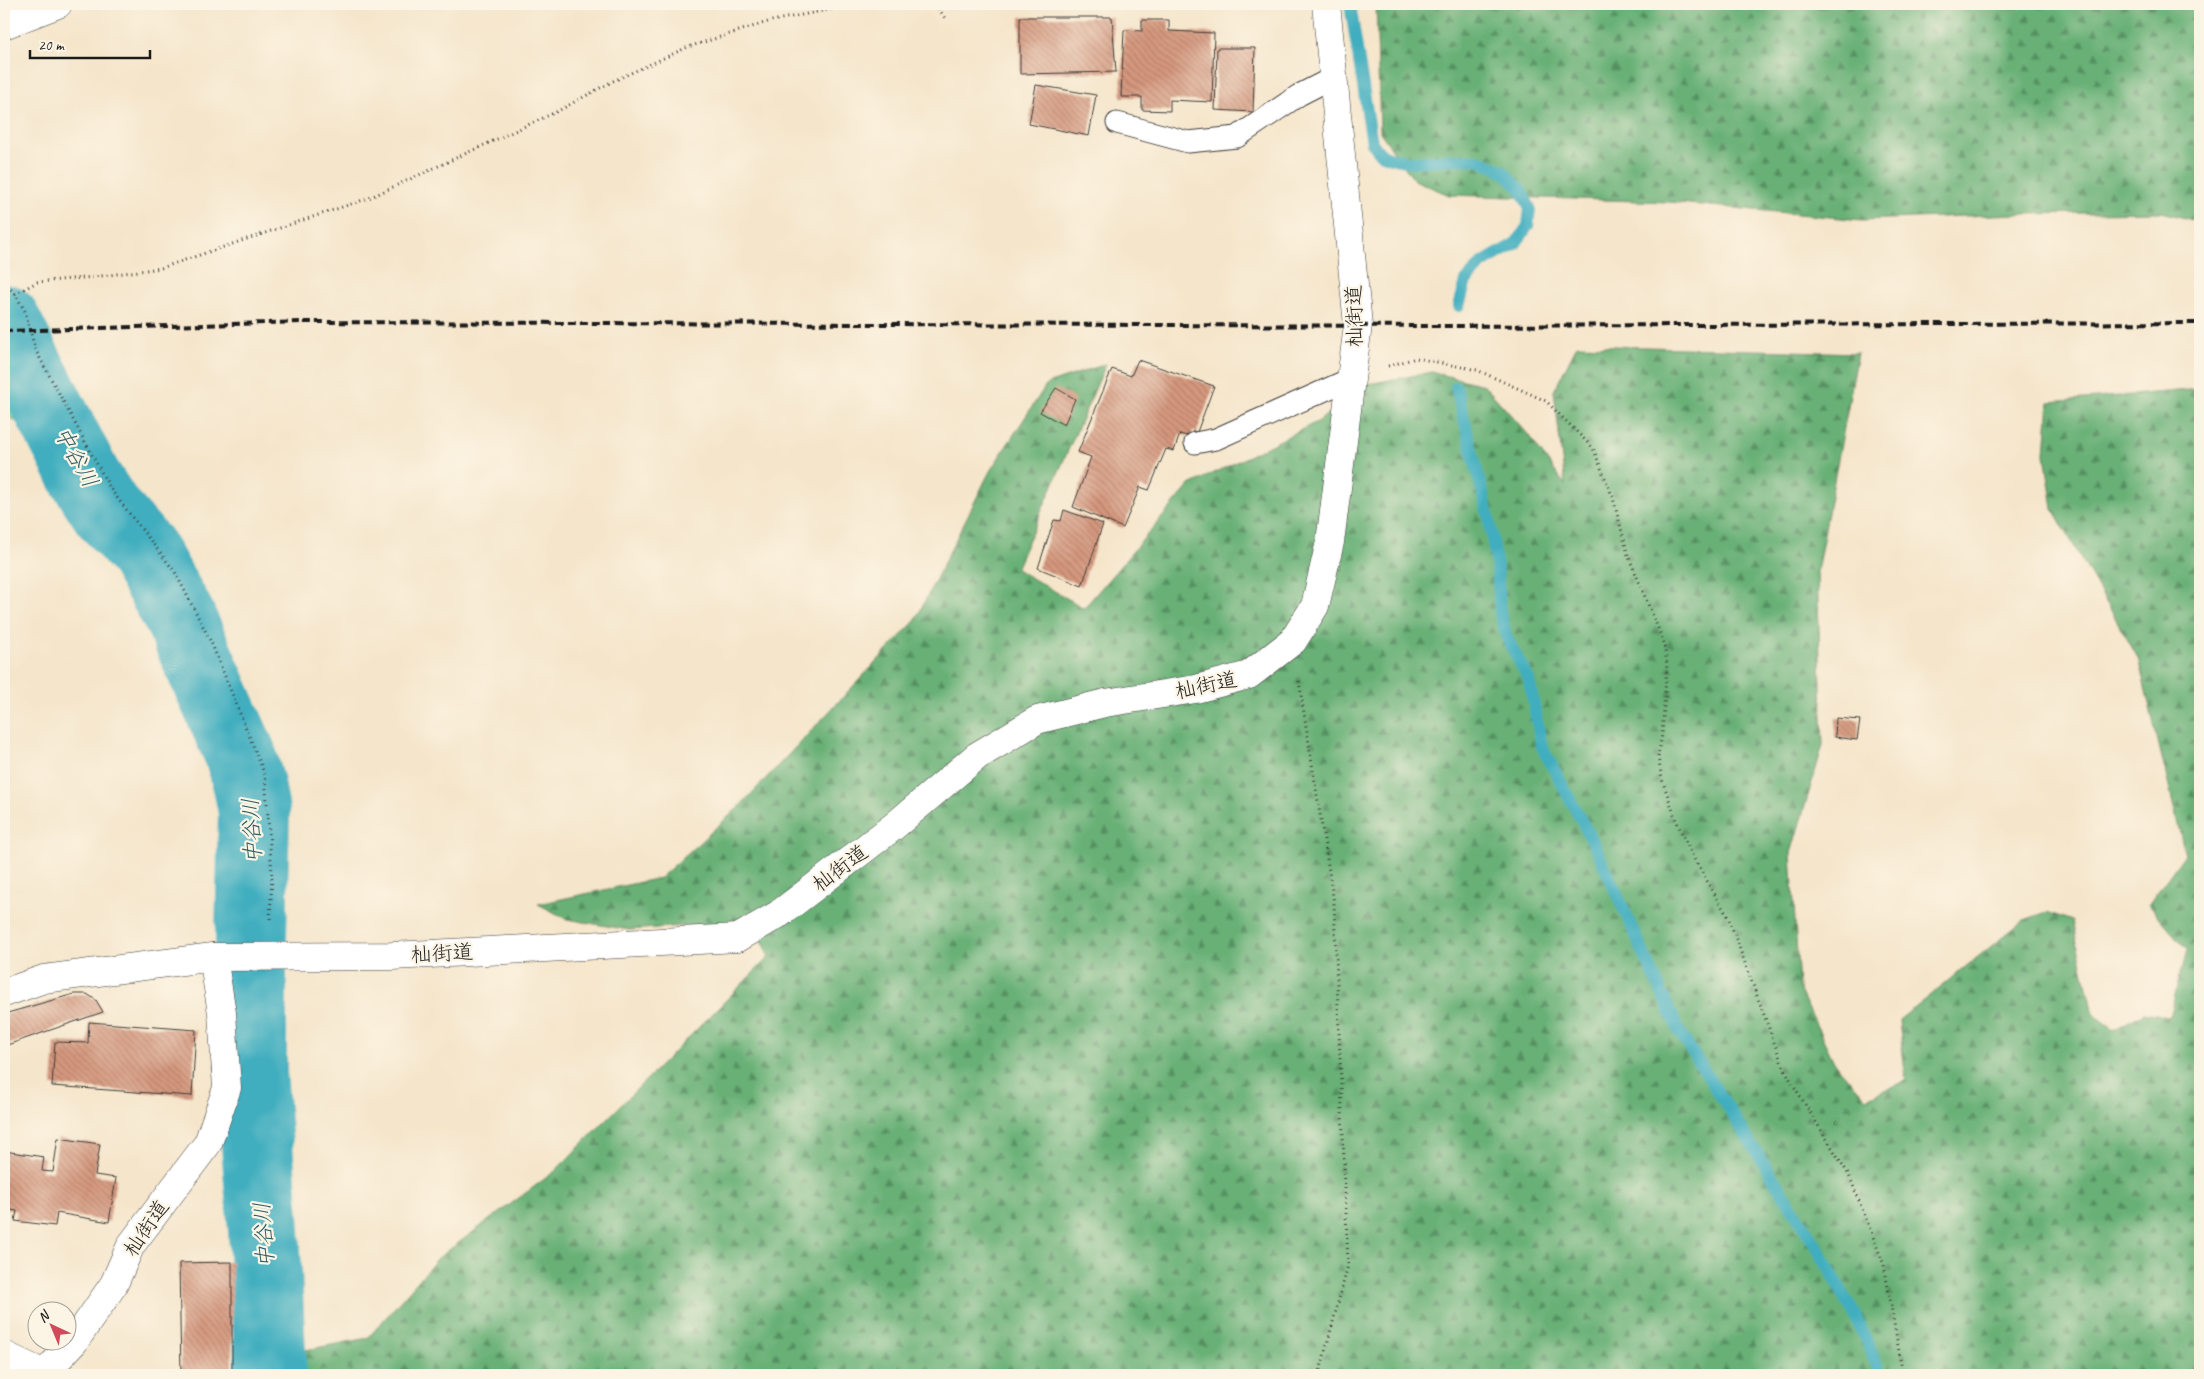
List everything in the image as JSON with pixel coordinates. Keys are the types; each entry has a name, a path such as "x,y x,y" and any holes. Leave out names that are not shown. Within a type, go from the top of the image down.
{"street":[{"path":"4,25 58,4"},
{"name":"杣街道","path":"4,1355 43,1375 74,1342 114,1284 131,1245 208,1143 227,1088 219,957 392,956 738,938 779,914 893,827 976,756 1037,720 1105,703 1196,689 1249,676 1293,641 1315,606 1330,542 1358,325 1326,4"},
{"path":"4,993 44,979 219,957"}],"lane":[{"path":"1117,123 1188,142 1237,138 1260,120 1299,95 1334,77"},
{"path":"1195,443 1216,439 1352,378"}],"path":[{"path":"15,294 37,282 161,268 294,224 368,198 450,162 558,111 611,82 688,47 771,21 858,4"},
{"path":"936,4 946,20"},
{"path":"4,282 15,294 24,311 35,349 111,490 175,572 211,642 264,775 272,875 262,957"},
{"path":"1352,378 1416,358 1477,370 1546,402 1593,448 1613,498 1628,555 1664,643 1668,664 1658,757 1662,779 1676,820 1693,857 1728,917 1788,1076 1849,1175 1884,1265 1903,1375"},
{"path":"1293,641 1334,903 1348,1265 1318,1375"}],"green space":[{"path":"1376,4 2200,4 2200,222 2162,212 2018,214 1862,220 1669,202 1449,195 1414,180 1380,132"},
{"path":"1577,345 1858,353 1817,571 1823,745 1791,853 1799,989 1835,1064 1866,1098 1906,1081 1899,1020 2024,920 2047,912 2072,921 2093,1013 2113,1030 2144,1013 2169,1017 2187,950 2148,905 2185,854 2138,658 2053,509 2045,454 2049,402 2200,389 2200,1375 263,1375 274,1356 368,1338 438,1258 554,1172 769,957 752,921 629,930 567,919 538,904 660,878 738,808 915,621 990,471 1047,384 1106,364 1016,569 1084,608 1190,485 1319,421 1363,385 1432,372 1484,385 1526,432 1565,485 1554,391"},
{"path":"4,381 22,426 4,413"}],"building":[{"path":"1020,17 1112,17 1116,72 1020,74"},
{"path":"1142,20 1169,20 1169,31 1214,33 1212,102 1170,100 1170,111 1142,110 1142,97 1121,97 1124,30 1142,31"},
{"path":"1217,48 1255,48 1253,112 1215,110"},
{"path":"1036,85 1096,95 1089,136 1029,124"},
{"path":"1138,360 1214,386 1197,432 1193,431 1191,437 1180,434 1174,451 1166,449 1149,490 1140,487 1123,528 1073,507 1091,457 1078,452 1112,369 1131,376"},
{"path":"1056,388 1075,399 1064,425 1040,412"},
{"path":"1064,510 1103,524 1082,586 1038,568 1054,520 1061,521"},
{"path":"1836,718 1860,720 1857,740 1835,737"},
{"path":"74,994 87,994 96,1000 103,1012 4,1046 4,1014"},
{"path":"89,1022 196,1030 192,1096 52,1086 55,1042 88,1043"},
{"path":"58,1138 100,1144 95,1175 116,1178 109,1222 57,1213 55,1226 15,1221 17,1211 4,1209 4,1151 44,1157 42,1171 53,1172"},
{"path":"232,1262 232,1375 181,1375 179,1263"}],"waterway":[{"path":"1350,4 1372,143 1381,154 1413,162 1455,159 1478,160 1503,171 1521,190 1530,208 1528,226 1516,243 1482,263 1466,281 1459,306"},
{"name":"中谷川","path":"4,320 86,479 106,510 144,554 180,618 241,756 249,785 254,812 251,936 251,1073 264,1230 271,1375"},
{"path":"1456,387 1489,518 1497,568 1500,613 1507,638 1529,680 1542,747 1596,848 1679,1031 1817,1247 1856,1317 1881,1375"}],"railway":[{"path":"4,331 301,322 1441,326 2200,323"}]}
